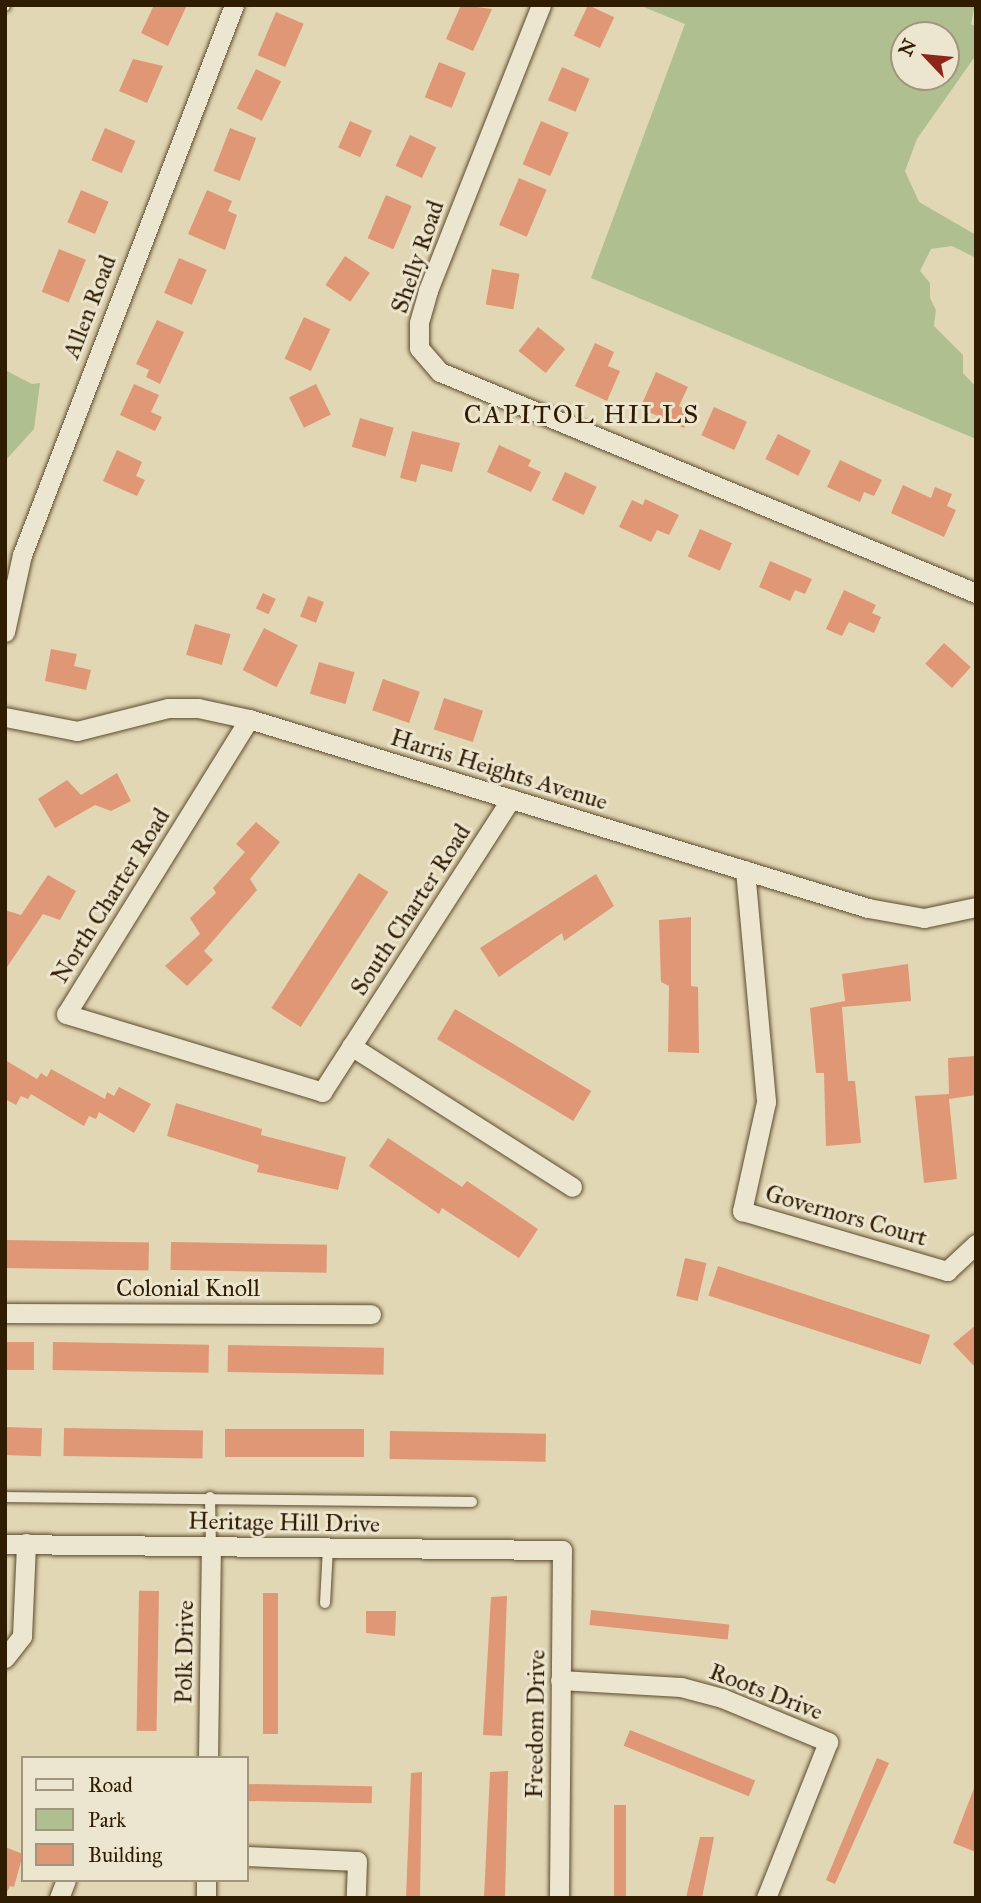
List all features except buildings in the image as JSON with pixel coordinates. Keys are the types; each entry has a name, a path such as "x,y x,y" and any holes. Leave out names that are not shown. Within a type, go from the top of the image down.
{"street":[{"name":"Allen Road","path":"5,632 22,555 234,5"},
{"name":"Shelly Road","path":"541,5 428,291 419,323 419,348 440,372 976,593"},
{"name":"Harris Heights Avenue","path":"5,717 77,731 168,708 198,708 249,719 902,916 944,916 976,907"},
{"name":"North Charter Road","path":"249,719 66,1014 322,1092"},
{"name":"South Charter Road","path":"322,1092 511,799"},
{"name":"Governors Court","path":"745,870 766,1102 743,1211 947,1271 976,1244"},
{"path":"351,1046 572,1186"},
{"name":"Colonial Knoll","path":"5,1313 371,1314"},
{"path":"5,1658 22,1636 26,1543"},
{"name":"Heritage Hill Drive","path":"5,1544 562,1550"},
{"name":"Polk Drive","path":"208,1756 211,1547"},
{"name":"Freedom Drive","path":"559,1898 562,1550"},
{"name":"Roots Drive","path":"560,1680 681,1687 722,1698 828,1742 766,1898"},
{"path":"248,1856 357,1861 356,1898"}],"lane":[{"path":"5,1497 210,1497 471,1502"},
{"path":"210,1497 211,1547"},
{"path":"325,1603 328,1548"}],"green space":[{"path":"639,5 975,5 971,24 976,27 976,55 960,78 960,21 890,21 890,91 951,91 917,139 905,171 919,202 976,235 976,258 952,246 931,249 920,271 930,283 930,298 936,310 934,326 963,355 963,373 976,387 976,439 591,278 685,24"},
{"path":"5,370 32,384 40,383 34,429 5,461"}],"district":[{"name":"CAPITOL HILLS","path":"582,415"}]}
